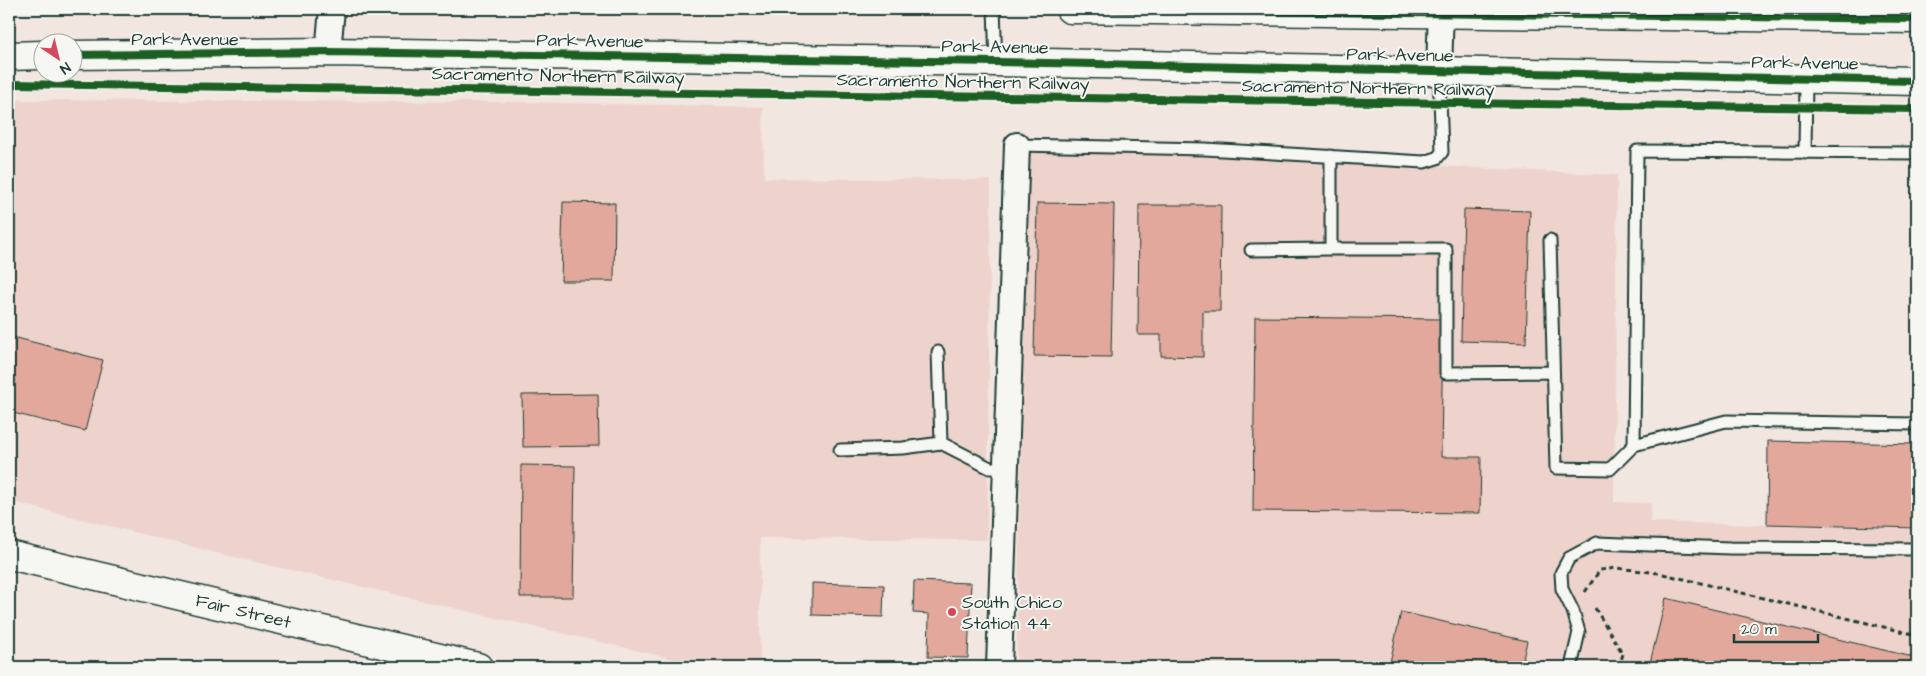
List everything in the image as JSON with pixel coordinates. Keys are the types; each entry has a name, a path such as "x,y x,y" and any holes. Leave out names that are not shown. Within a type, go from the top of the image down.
{"main road":[{"path":"1070,9 1440,11 1917,19"},
{"name":"Park Avenue","path":"82,55 328,52 996,62 1917,80"},
{"path":"9,56 32,56"},
{"name":"Fair Street","path":"9,555 478,667"}],"street":[{"path":"328,52 332,9"},
{"path":"1439,71 1440,11"},
{"path":"999,667 1017,145"}],"lane":[{"path":"994,9 996,62"},
{"path":"1017,145 1205,149 1424,162 1437,158 1442,152 1439,71"},
{"path":"1805,153 1806,78"},
{"path":"1634,444 1637,151 1917,153"},
{"path":"1331,156 1331,249"},
{"path":"1550,240 1556,468 1610,469 1634,444 1726,421 1917,424"},
{"path":"1252,250 1446,249 1446,373 1553,372"},
{"path":"938,352 941,442"},
{"path":"840,450 902,448 941,442 990,468 1006,468"},
{"path":"1571,667 1579,632 1573,611 1562,589 1561,573 1569,558 1597,543 1730,548 1917,549"}],"path":[{"path":"1619,667 1622,654 1585,593 1600,570 1617,568 1659,573 1917,635"}],"shaded area":[{"path":"9,100 520,102 763,107 764,178 991,180 987,540 760,538 760,667 708,667 221,554 9,501"},
{"path":"1029,153 1228,155 1617,175 1614,502 1651,503 1650,522 1917,529 1917,667 1016,667"}],"building":[{"path":"563,202 615,203 614,281 561,281"},
{"path":"1037,203 1114,204 1111,357 1034,356"},
{"path":"1139,205 1221,205 1220,311 1203,311 1203,357 1161,356 1161,335 1138,335"},
{"path":"1464,209 1530,211 1526,343 1461,341"},
{"path":"1255,317 1443,319 1441,457 1481,457 1480,513 1253,511"},
{"path":"9,336 103,360 85,431 9,412"},
{"path":"598,394 599,446 523,447 522,395"},
{"path":"1768,441 1917,444 1917,528 1767,524"},
{"path":"521,465 575,466 573,597 520,597"},
{"path":"914,581 971,583 968,658 928,657 929,614 913,613"},
{"path":"812,583 884,585 883,617 812,615"},
{"path":"1666,598 1917,658 1917,667 1649,667"},
{"path":"1401,612 1527,641 1521,667 1389,667"}],"cycle path":[{"path":"1070,9 1917,19"},
{"name":"Sacramento Northern Railway","path":"82,55 328,52 996,62 1917,81"},
{"name":"Sacramento Northern Railway","path":"9,84 1917,109"}],"place":[{"name":"South Chico Station 44","path":"952,612"}]}
